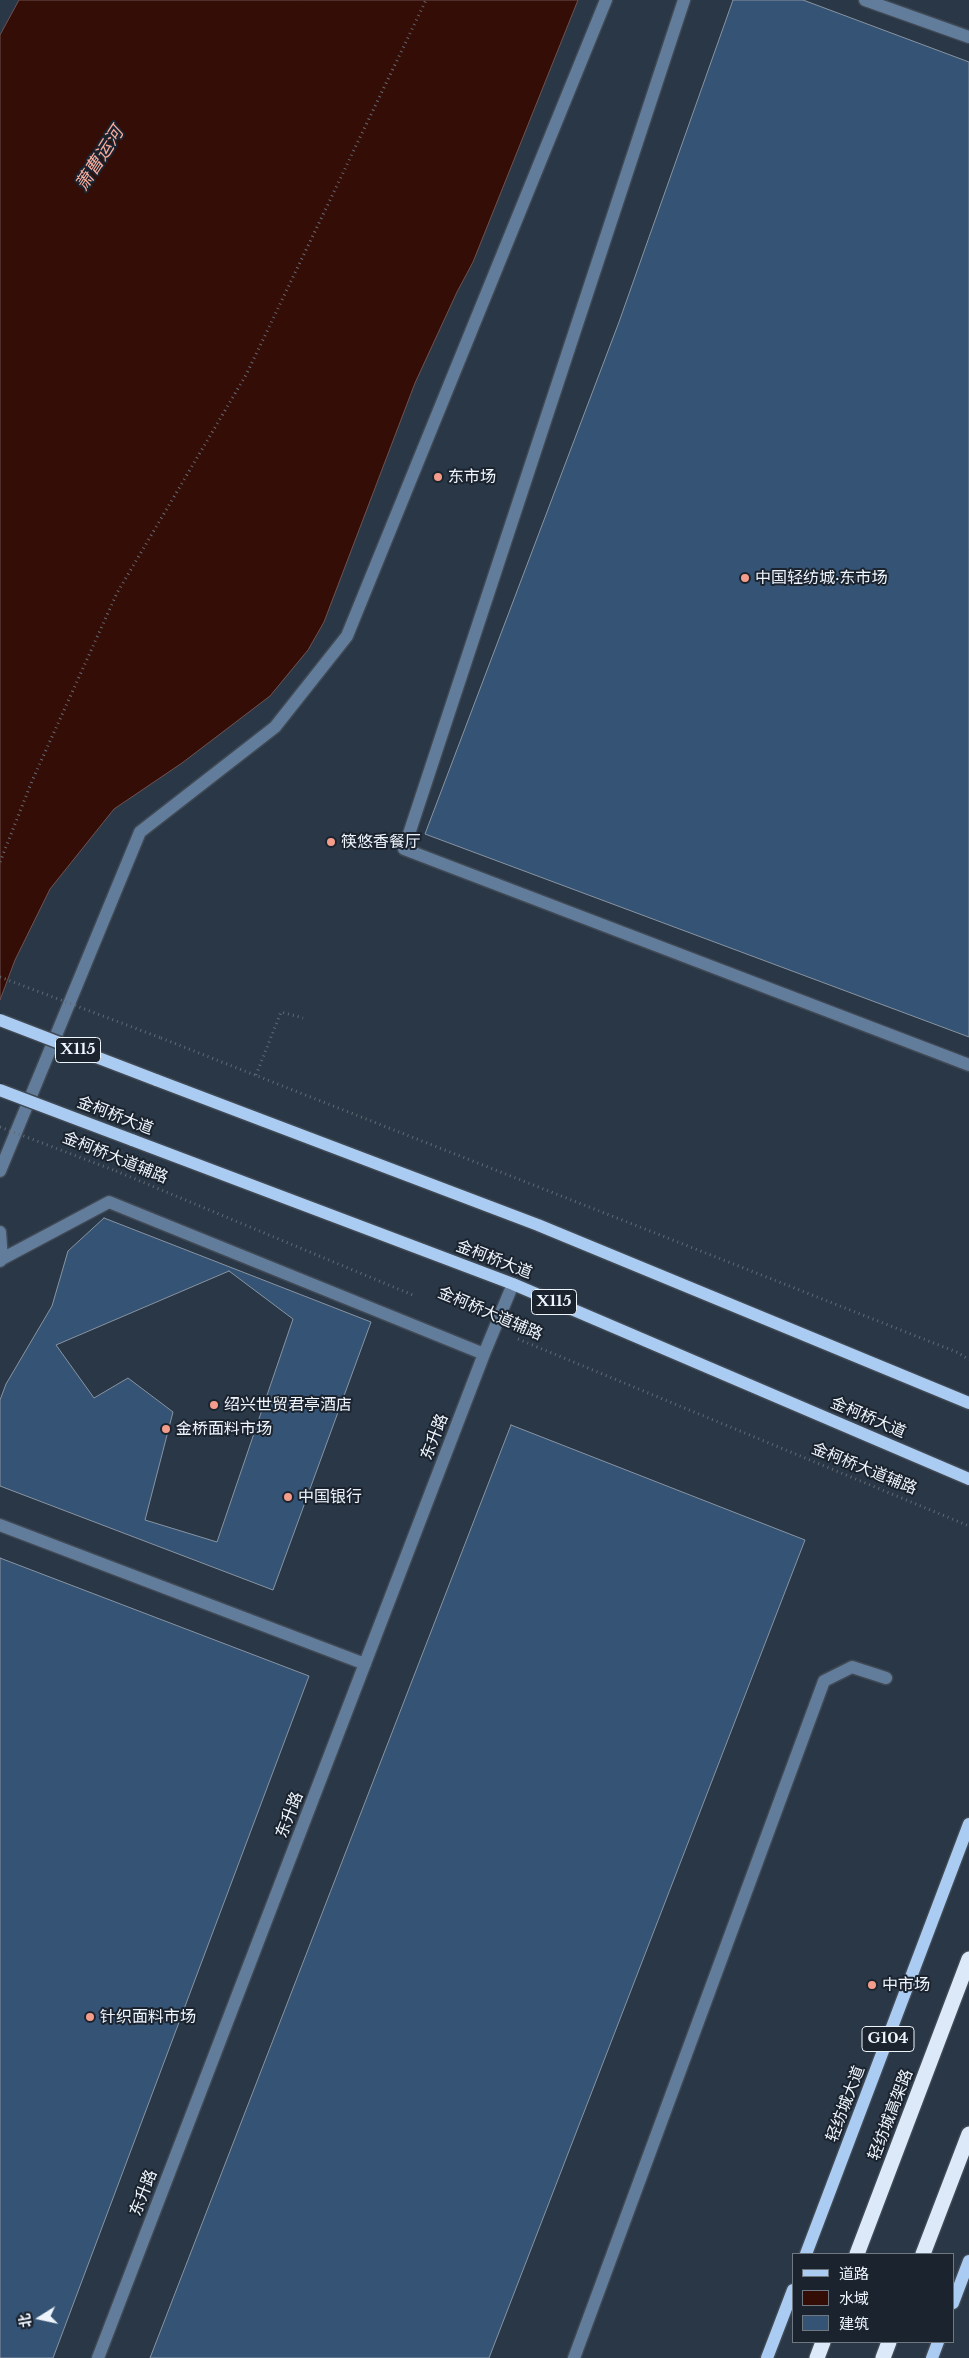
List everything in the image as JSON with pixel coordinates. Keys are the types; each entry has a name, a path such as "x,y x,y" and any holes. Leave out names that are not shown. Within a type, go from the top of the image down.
{"highway":[{"name":"轻纺城高架路","path":"856,2253 969,1959"},
{"path":"923,2253 969,2134"},
{"path":"817,2358 823,2343"},
{"path":"883,2358 889,2343"}],"main road":[{"name":"X115","path":"0,1020 538,1225 969,1403"},
{"name":"金柯桥大道","path":"0,1090 513,1284 969,1479"},
{"name":"轻纺城大道","path":"806,2253 969,1824"},
{"path":"954,2300 969,2261"},
{"path":"767,2358 792,2293"},
{"path":"932,2358 938,2343"}],"street":[{"path":"0,1170 140,832 275,727 347,636 606,0"},
{"path":"684,0 404,849 969,1064"},
{"path":"865,0 969,37"},
{"path":"0,1232 1,1260 109,1202 484,1354"},
{"name":"东升路","path":"98,2358 484,1354 513,1284"},
{"path":"0,1525 365,1664"},
{"path":"574,2358 824,1681 852,1667 886,1678"}],"path":[{"path":"0,862 32,780 117,592 246,375 426,0"},
{"path":"0,977 256,1075 959,1353 969,1360"},
{"path":"256,1075 282,1012 303,1018"},
{"name":"金柯桥大道辅路","path":"0,1127 116,1171 422,1299"},
{"name":"金柯桥大道辅路","path":"494,1329 969,1526"}],"shaded area":[{"path":"0,0 969,0 969,2358 0,2358"}],"water":[{"name":"萧曹运河","path":"19,0 578,0 473,262 415,383 324,622 308,650 270,696 182,763 114,809 50,889 15,960 0,1000 0,35"}],"building":[{"name":"中国轻纺城·东市场","path":"733,0 803,0 969,62 969,1037 425,834 619,322"},
{"name":"金桥面料市场","path":"104,1218 371,1322 273,1590 0,1486 0,1400 6,1384 52,1306 68,1251"},
{"name":"绍兴世贸君亭酒店","path":"229,1271 293,1319 217,1542 145,1520 173,1412 128,1378 94,1398 56,1345"},
{"path":"511,1425 805,1540 489,2358 150,2358"},
{"name":"针织面料市场","path":"0,1558 309,1676 53,2358 0,2358"}],"place":[{"name":"东市场","path":"438,477"},
{"name":"中国轻纺城·东市场","path":"745,578"},
{"name":"筷悠香餐厅","path":"331,842"},
{"name":"绍兴世贸君亭酒店","path":"214,1405"},
{"name":"金桥面料市场","path":"166,1429"},
{"name":"中国银行","path":"288,1497"},
{"name":"中市场","path":"872,1985"},
{"name":"针织面料市场","path":"90,2017"}]}
